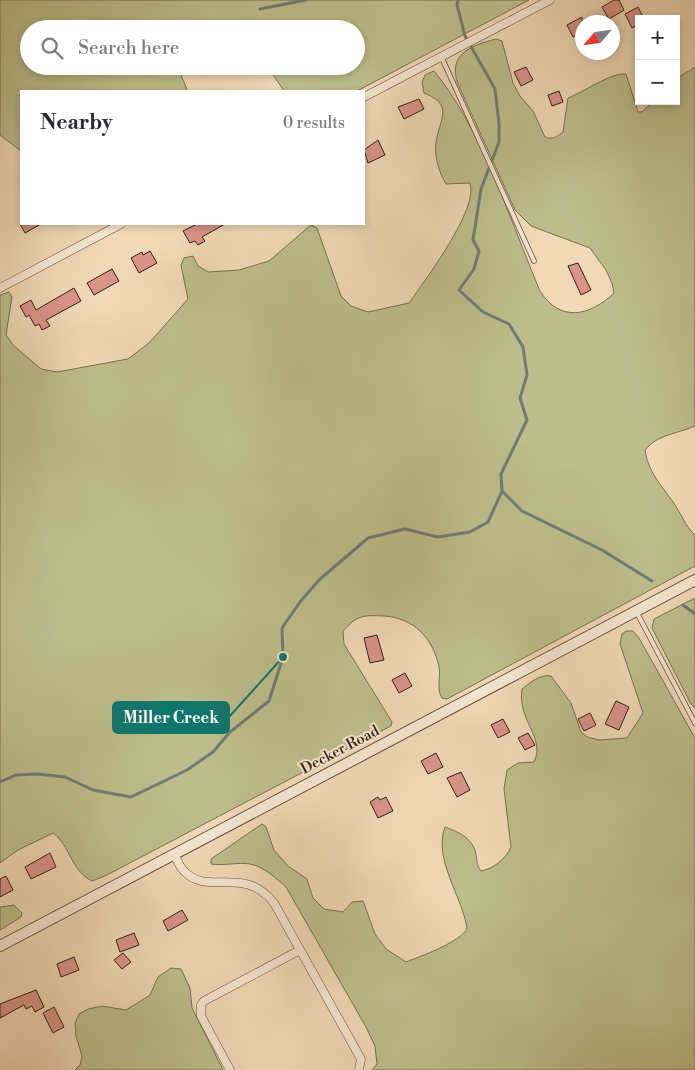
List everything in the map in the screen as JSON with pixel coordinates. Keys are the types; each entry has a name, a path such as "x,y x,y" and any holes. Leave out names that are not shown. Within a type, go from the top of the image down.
{"street":[{"path":"365,96 550,0"},
{"path":"0,288 119,225"},
{"name":"Decker Road","path":"0,946 695,580"},
{"path":"174,854 184,871 190,876 208,882 249,883 263,890 274,903 361,1059 359,1070"},
{"path":"230,1070 201,1016 201,1005 204,1001 300,950"}],"lane":[{"path":"441,56 534,261"},
{"path":"636,611 695,723"}],"green space":[{"path":"0,0 529,0 359,90 283,90 273,75 365,75 365,20 20,20 20,75 181,75 187,89 20,90 20,150 0,135"},
{"path":"496,39 502,41 513,83 520,96 533,111 545,137 550,138 557,137 563,132 568,98 598,83 613,76 626,74 635,105 638,112 642,112 650,105 680,105 680,76 695,67 695,426 662,437 645,450 649,465 656,478 676,506 688,528 695,535 695,566 447,699 442,698 440,694 439,667 436,657 432,647 420,631 413,625 395,618 384,616 361,617 352,622 343,631 344,644 392,722 391,726 105,876 92,881 79,871 59,838 53,833 18,850 0,863 0,295 9,292 12,297 6,335 13,345 41,369 57,372 128,359 149,343 188,299 181,265 184,258 193,256 198,266 208,272 239,270 269,261 311,225 317,228 341,296 351,306 368,312 409,303 449,244 467,209 471,195 470,183 446,184 439,169 436,158 436,142 442,119 442,107 439,102 424,93 422,82 425,75 434,71 451,94 481,147 540,291 548,301 566,312 576,313 595,307 614,293 606,270 590,248 531,226 515,210 458,84 455,74 459,58 464,52 478,44"},
{"path":"695,598 695,708 691,704 652,628 654,619"},
{"path":"626,631 633,631 639,638 695,738 695,1070 372,1070 377,1064 375,1046 286,887 270,873 255,865 211,864 211,859 262,824 266,827 274,850 288,866 307,879 313,898 324,909 343,912 352,902 363,901 375,934 386,949 406,962 449,943 464,933 467,928 445,865 442,839 445,827 469,840 475,849 481,871 495,865 509,851 511,847 504,789 507,770 518,763 534,762 537,753 534,737 523,710 522,689 539,677 551,676 571,703 581,732 587,737 599,740 627,738 643,713 620,644 622,634"},
{"path":"14,905 22,913 21,917 0,930 0,907"},
{"path":"171,968 181,969 190,988 192,1008 223,1070 75,1070 80,1065 82,1056 76,1036 75,1023 79,1014 88,1009 102,1006 126,1010 150,995 158,977"}],"building":[{"path":"614,0 619,0 624,10 616,15 607,15 602,7"},
{"path":"638,7 642,15 635,15 635,26 632,28 625,14"},
{"path":"575,21 575,36 573,37 567,25"},
{"path":"526,67 533,80 521,86 514,72"},
{"path":"559,91 563,102 552,106 548,95"},
{"path":"419,99 424,109 404,119 398,107"},
{"path":"378,140 385,155 368,163 365,149"},
{"path":"21,225 39,225 25,233"},
{"path":"195,225 223,225 202,237 205,241 198,245 195,241 190,243 183,231"},
{"path":"150,251 157,263 139,273 131,258 142,252 143,255"},
{"path":"578,263 591,290 581,295 568,266"},
{"path":"112,269 119,281 94,295 87,283"},
{"path":"74,288 81,301 46,320 50,326 42,330 39,324 35,326 29,315 26,317 20,306 31,300 36,310"},
{"path":"377,635 384,660 370,663 364,638"},
{"path":"405,673 412,686 399,693 392,680"},
{"path":"616,701 629,707 619,730 605,724"},
{"path":"590,713 596,725 584,731 578,719"},
{"path":"503,719 510,732 498,738 491,725"},
{"path":"528,733 535,745 525,750 518,738"},
{"path":"436,753 443,767 428,774 421,761"},
{"path":"461,772 470,790 457,797 447,778"},
{"path":"378,797 380,800 386,797 393,811 378,818 370,802"},
{"path":"50,853 56,867 31,879 25,867"},
{"path":"6,876 13,890 0,897 0,879"},
{"path":"182,910 188,920 168,931 163,921"},
{"path":"134,933 139,945 120,952 116,940"},
{"path":"123,953 131,962 122,969 114,960"},
{"path":"74,957 79,970 61,977 57,964"},
{"path":"36,990 44,1007 35,1012 32,1006 26,1009 24,1005 0,1018 0,1004"},
{"path":"54,1007 64,1027 53,1033 43,1013"}],"waterway":[{"path":"260,9 306,0"},
{"path":"0,782 16,775 37,774 65,777 93,790 131,797 187,770 213,752 230,732 269,701 283,657 282,628 300,602 319,580 368,538 405,529 438,537 470,532 488,522 502,491 501,474 527,420 520,398 527,375 523,347 509,324 483,312 459,290 474,269 479,251 473,240 481,189 499,142 499,124 495,89 465,36 457,5 458,0"},
{"path":"502,491 522,511 602,550 652,581"},
{"path":"683,605 695,614"}],"place":[{"name":"Miller Creek","path":"283,657"}]}
